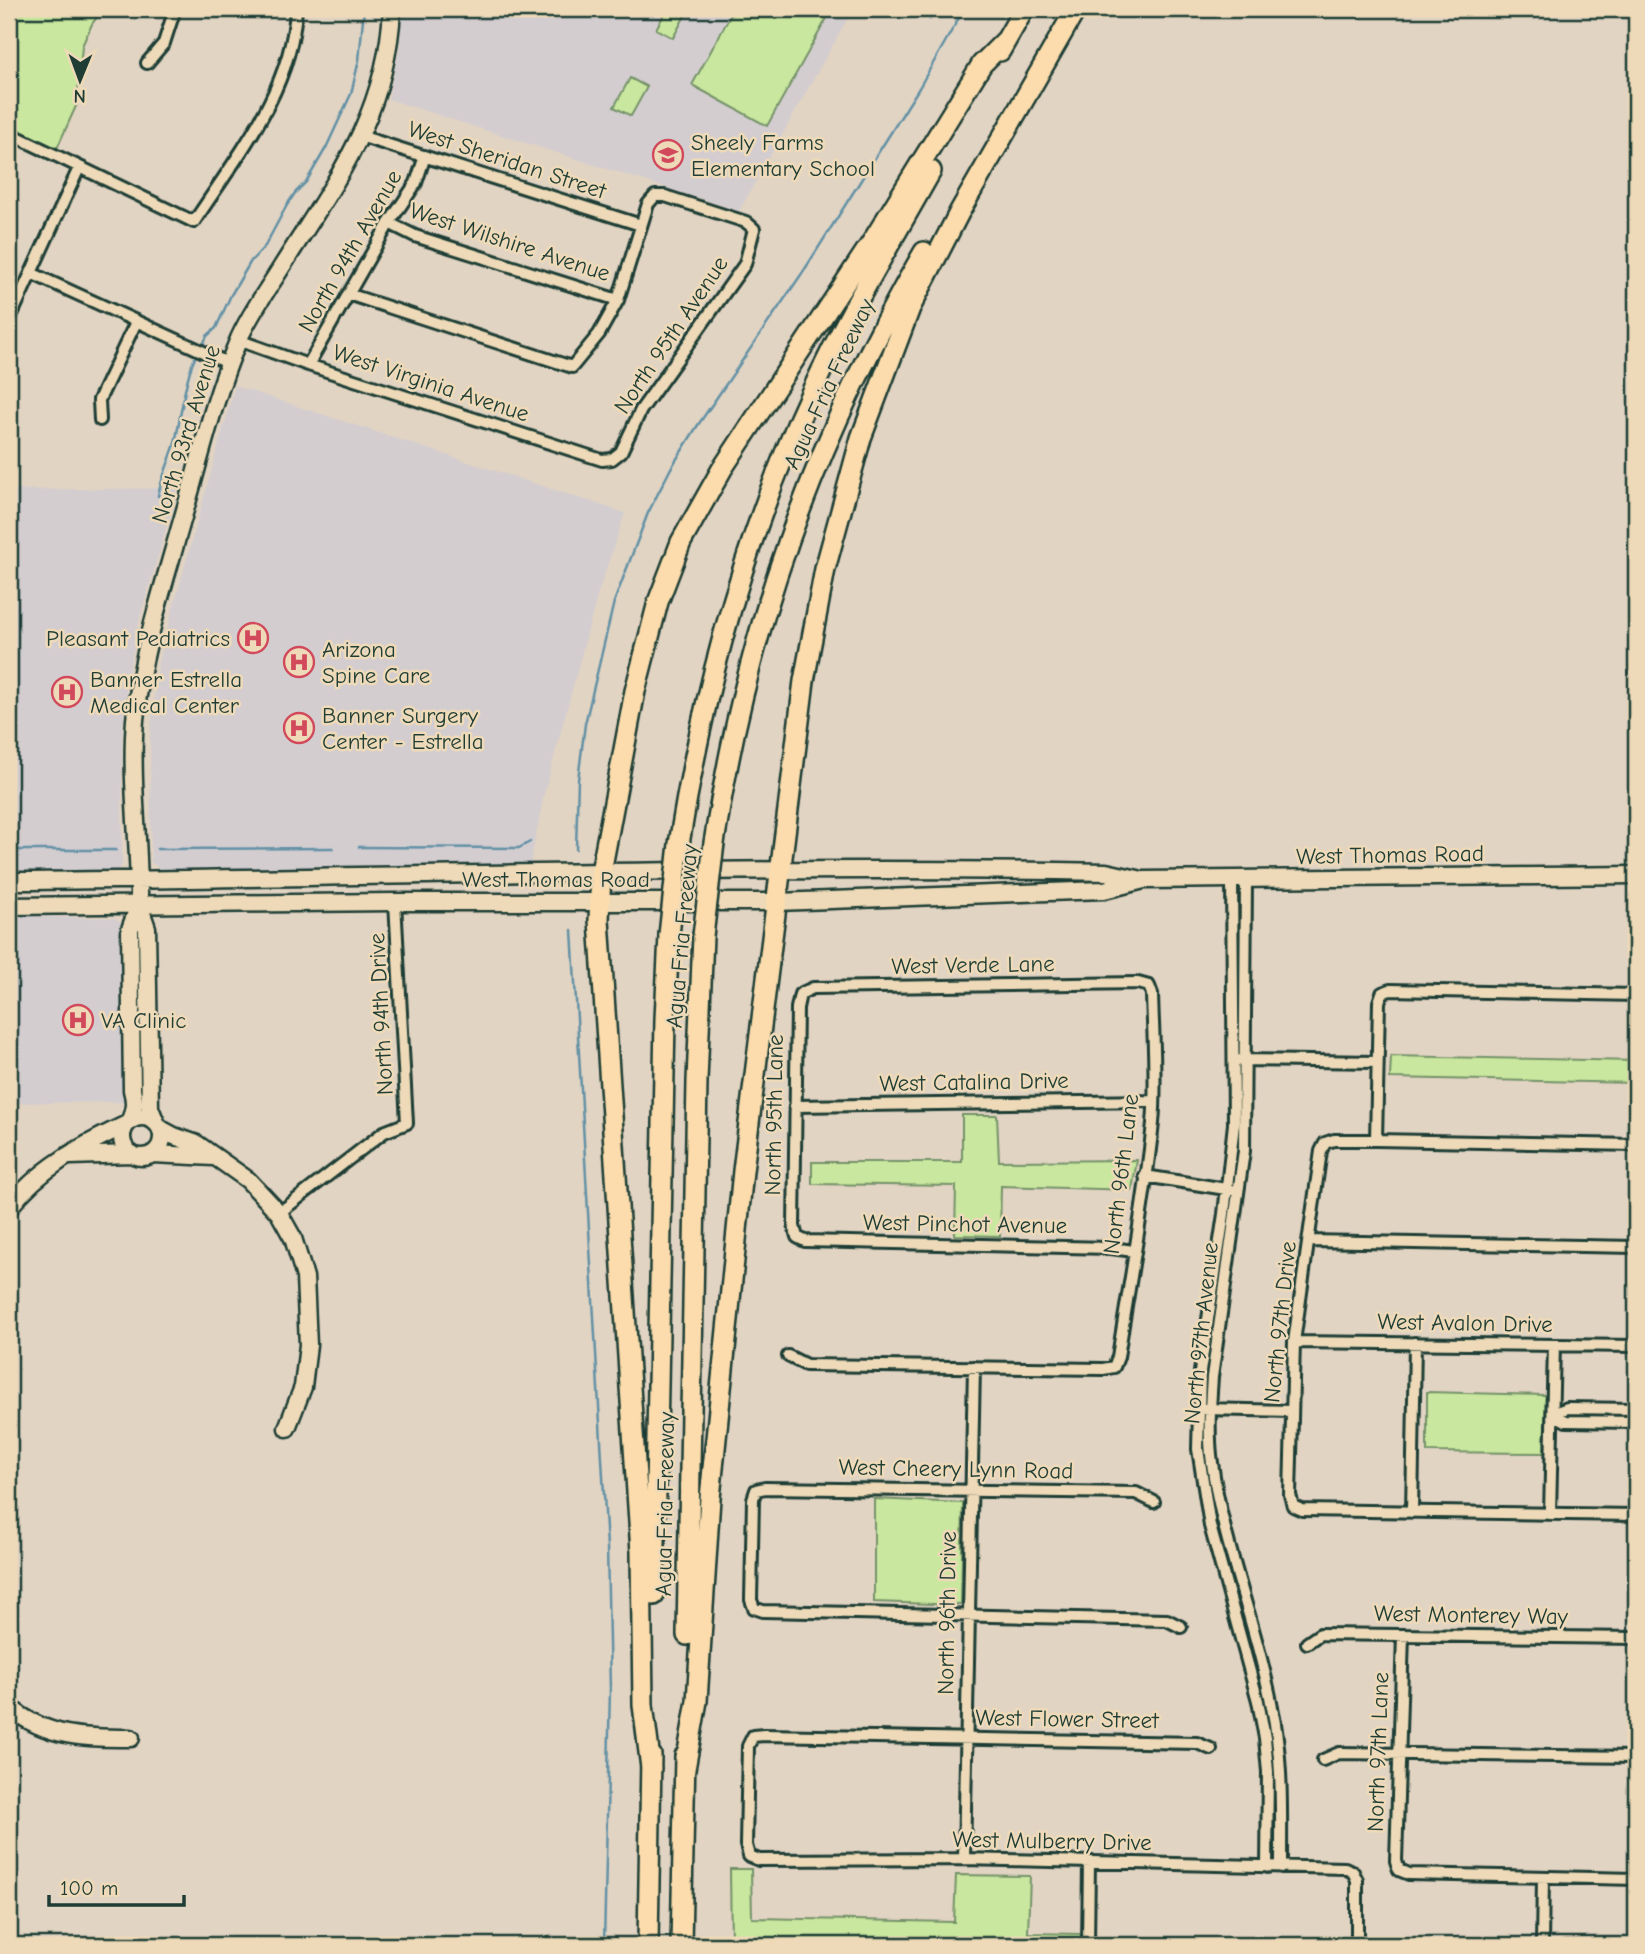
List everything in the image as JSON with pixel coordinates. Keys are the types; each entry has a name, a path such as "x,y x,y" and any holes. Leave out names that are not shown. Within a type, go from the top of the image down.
{"highway":[{"name":"Agua Fria Freeway","path":"648,1945 665,1006 669,935 693,760 718,652 750,546 787,448 844,327 1024,9"},
{"name":"Agua Fria Freeway","path":"681,1945 697,1081 703,936 714,844 734,732 758,632 784,553 821,454 851,387 891,309 1064,9"},
{"path":"685,1769 697,1701 710,1498 739,1209 804,681 824,569 843,496 874,400 902,326 927,271 1076,9"},
{"path":"651,1768 643,1705 640,1552 598,902 601,872 635,691 658,601 681,542 716,477 858,264 982,64 1005,41"}],"main road":[{"name":"North 93rd Avenue","path":"158,1125 150,1108 147,928 139,905 134,753 138,694 149,639 218,395 239,340 257,305 334,185 367,124 383,74 391,33 392,9"},
{"name":"West Thomas Road","path":"9,881 352,878 781,869 1106,872 1144,880 1636,875"},
{"path":"340,903 348,892 352,878"},
{"name":"West Thomas Road","path":"9,906 777,902 1104,890 1144,880"},
{"name":"North 93rd Avenue","path":"123,1125 134,1108 130,929 139,905"},
{"path":"130,990 138,1015 141,1055 149,1059"},
{"path":"9,1208 29,1184 83,1145 142,1116 174,1136 197,1144 248,1180 279,1213 293,1238 302,1264 308,1314 306,1374 300,1398 286,1428"},
{"path":"123,1125 121,1137 130,1154"},
{"path":"153,1154 162,1143 158,1125"},
{"path":"70,1156 130,1154 142,1157 153,1154 214,1157"},
{"path":"9,1707 48,1731 85,1738 131,1738"}],"street":[{"path":"147,63 164,43 175,9"},
{"path":"9,133 194,222 276,91 290,52 296,9"},
{"name":"West Sheridan Street","path":"360,136 641,225"},
{"name":"North 94th Avenue","path":"308,365 389,223 416,183 425,156"},
{"path":"9,321 79,167"},
{"name":"North 95th Avenue","path":"612,459 621,452 640,410 745,264 754,229 746,222 666,196 655,196 648,204 641,225"},
{"name":"West Wilshire Avenue","path":"389,223 415,236 618,300"},
{"path":"348,294 572,367 609,319 618,300 641,225"},
{"path":"31,273 230,364"},
{"path":"100,420 99,401 136,322"},
{"name":"West Virginia Avenue","path":"239,340 602,460 612,459"},
{"name":"North 97th Avenue","path":"1239,880 1238,1060 1244,1151 1233,1190 1200,1372 1217,1498 1272,1704 1280,1754 1281,1867"},
{"name":"North 94th Drive","path":"279,1213 384,1132 407,1123 395,902"},
{"name":"West Verde Lane","path":"800,994 813,988 1149,986"},
{"name":"North 96th Lane","path":"974,1367 1114,1367 1118,1357 1154,1121 1152,994 1149,986"},
{"path":"1636,995 1390,990 1382,993 1379,1002 1376,1140 1636,1145"},
{"name":"North 95th Lane","path":"797,1237 794,1226 797,1008 800,994"},
{"path":"1238,1060 1377,1062"},
{"name":"West Catalina Drive","path":"796,1106 1153,1101"},
{"name":"North 97th Drive","path":"1376,1140 1334,1140 1325,1143 1321,1151 1294,1342 1290,1495 1293,1506 1302,1510 1412,1512"},
{"path":"1145,1176 1233,1190"},
{"name":"West Pinchot Avenue","path":"797,1237 805,1241 1111,1248 1134,1251"},
{"path":"1309,1241 1636,1247"},
{"name":"West Avalon Drive","path":"1294,1342 1636,1346"},
{"path":"1415,1343 1412,1512 1636,1515"},
{"path":"1550,1514 1554,1345"},
{"path":"789,1356 806,1365 974,1367"},
{"name":"North 96th Drive","path":"964,1859 974,1367"},
{"path":"1553,1414 1567,1408 1636,1409"},
{"path":"1204,1409 1291,1411"},
{"name":"North 97th Avenue","path":"1204,1409 1198,1449 1210,1526 1258,1701 1265,1738 1268,1772 1267,1867"},
{"path":"1553,1414 1566,1421 1636,1422"},
{"name":"West Cheery Lynn Road","path":"968,1616 763,1611 754,1608 751,1600 752,1525 756,1490 1136,1493 1154,1502"},
{"path":"968,1616 1167,1620 1181,1627"},
{"name":"West Monterey Way","path":"1307,1643 1320,1634 1636,1638"},
{"name":"North 97th Lane","path":"1403,1635 1396,1861 1399,1870 1409,1874 1543,1877"},
{"name":"West Flower Street","path":"749,1856 746,1845 748,1746 753,1736 1197,1743 1211,1749"},
{"path":"1323,1760 1339,1753 1636,1757"},
{"name":"West Mulberry Drive","path":"749,1856 759,1860 964,1859 1345,1868 1353,1872 1357,1880 1357,1945"},
{"path":"1088,1945 1089,1862"},
{"path":"1542,1945 1543,1877 1636,1878"}],"shaded area":[{"name":"Sheely Farms Elementary School","path":"402,9 853,9 739,211 388,99 400,45"},
{"path":"235,386 625,513 598,593 544,794 530,865 433,869 414,865 365,865 325,870 167,871 159,869 151,862 150,737 158,662"},
{"name":"Banner Estrella Medical Center","path":"178,488 140,618 128,676 122,737 122,866 114,873 9,872 9,490"},
{"path":"9,916 115,918 124,925 125,1102 9,1103"}],"green space":[{"path":"9,9 103,9 92,24 82,46 77,104 54,155 9,133"},
{"path":"667,9 688,10 673,38 656,29"},
{"path":"734,9 832,9 767,126 692,85"},
{"path":"630,78 647,87 631,116 614,107"},
{"path":"1391,1056 1636,1061 1636,1083 1390,1078"},
{"path":"962,1115 997,1115 999,1161 1137,1160 1132,1190 1001,1186 1000,1236 955,1235 956,1186 812,1184 812,1162 962,1162"},
{"path":"1427,1392 1546,1395 1544,1453 1427,1452"},
{"path":"874,1499 963,1503 961,1605 874,1602"},
{"path":"730,1869 751,1869 752,1918 954,1922 956,1875 1030,1876 1028,1933 1081,1934 1081,1945 731,1945"}],"waterway":[{"path":"202,347 207,336 216,328 251,261 265,246 287,205 306,182 326,148 351,94 359,60 364,9"},
{"path":"918,9 930,19"},
{"path":"576,849 578,780 585,724 614,602 648,513 671,468 805,269 919,88 964,9"},
{"path":"158,496 175,443 190,370 198,353"},
{"path":"359,847 519,848 530,842"},
{"path":"157,849 333,848"},
{"path":"9,850 116,850"},
{"path":"572,930 607,1547 610,1689 604,1945"}],"place":[{"name":"Sheely Farms Elementary School","path":"668,155"},
{"name":"Pleasant Pediatrics","path":"253,638"},
{"name":"Arizona Spine Care","path":"299,662"},
{"name":"Banner Estrella Medical Center","path":"67,692"},
{"name":"Banner Surgery Center - Estrella","path":"299,728"},
{"name":"VA Clinic","path":"78,1020"}]}
